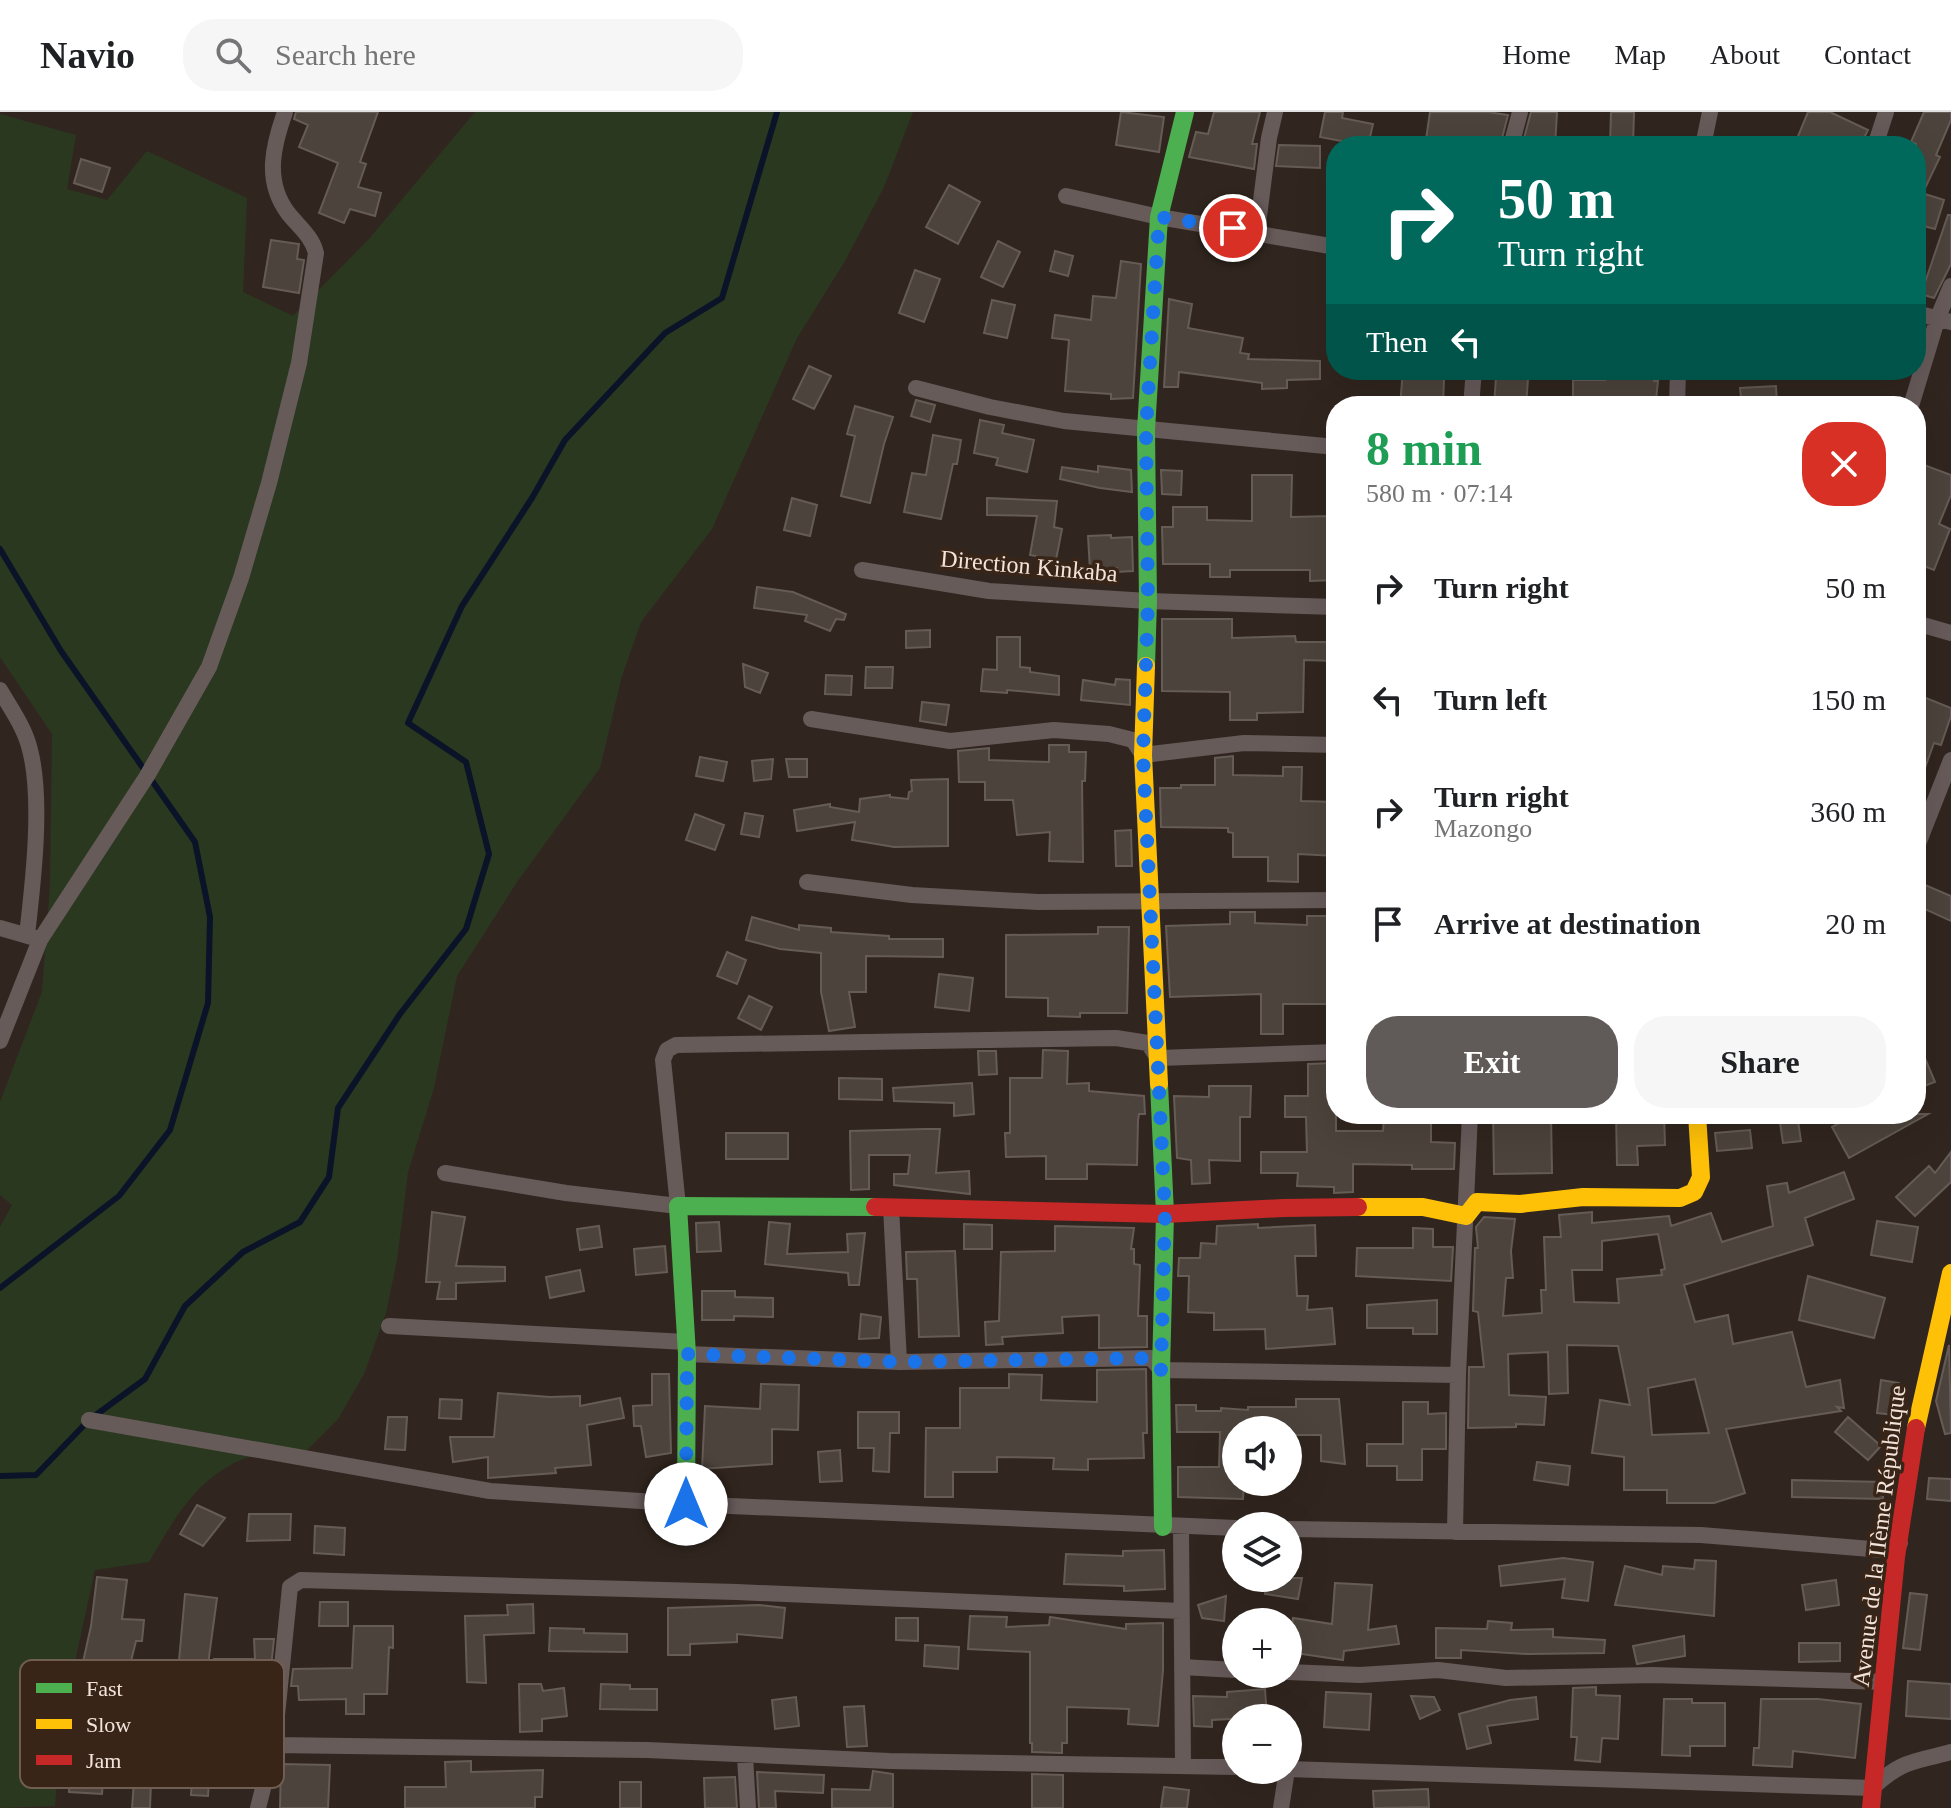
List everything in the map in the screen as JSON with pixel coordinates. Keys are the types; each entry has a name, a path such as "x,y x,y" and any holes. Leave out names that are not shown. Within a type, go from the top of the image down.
{"street":[{"path":"0,1041 34,937 147,776 209,667 241,578 299,363 316,253 314,244 286,210 276,191 271,171 285,112"},
{"path":"1183,1765 1181,1611 1161,1370 1165,1214 1143,755 1148,601 1146,430 1159,217 1185,112"},
{"path":"1257,232 1275,112"},
{"path":"1514,136 1520,112"},
{"path":"1705,136 1710,112"},
{"path":"1878,136 1886,112"},
{"path":"1066,196 1159,217 1326,245"},
{"path":"1926,367 1944,320 1951,286"},
{"path":"916,388 1049,418 1326,446"},
{"name":"Direction Kinkaba","path":"862,570 989,591 1148,601 1326,607"},
{"path":"1926,626 1951,633"},
{"path":"0,690 23,729 35,775 34,937"},
{"path":"811,719 950,741 1054,730 1109,734 1133,740 1143,755"},
{"path":"1143,755 1244,743 1326,745"},
{"path":"1926,824 1951,760"},
{"path":"807,882 912,895 1038,902 1326,900"},
{"path":"0,928 34,937"},
{"path":"686,1504 686,1348 678,1206 663,1060 667,1050 676,1045 1116,1038 1148,1043 1158,1058"},
{"path":"1158,1058 1326,1052"},
{"path":"1455,1532 1458,1375 1470,1124"},
{"path":"1466,1216 1477,1202 1520,1204 1583,1197 1680,1198 1694,1192 1701,1177 1698,1124"},
{"path":"445,1173 580,1195 678,1206 891,1207 1165,1214 1283,1208 1423,1207 1466,1216"},
{"path":"891,1207 899,1362"},
{"name":"Avenue de la IIème République","path":"1871,1808 1909,1457 1921,1392 1951,1273"},
{"path":"389,1326 899,1362 1151,1358 1161,1370 1458,1375"},
{"path":"89,1420 490,1491 686,1504 1222,1528"},
{"path":"1302,1529 1701,1535 1895,1551 1900,1543"},
{"path":"282,1660 290,1587 301,1580 722,1592 1181,1611"},
{"path":"1182,1667 1222,1669"},
{"path":"1302,1673 1360,1675 1438,1670 1506,1678 1652,1675 1884,1682"},
{"path":"284,1745 631,1750 745,1756 1222,1766"},
{"path":"1302,1769 1872,1788 1907,1762 1951,1752"},
{"path":"745,1756 748,1808"},
{"path":"1281,1808 1285,1784"},
{"path":"258,1808 263,1788"}],"green space":[{"path":"475,112 913,112 884,187 845,261 797,338 712,529 641,622 622,676 600,768 517,882 457,976 434,1088 408,1172 397,1260 386,1313 364,1374 338,1419 302,1455 263,1453 238,1461 221,1471 193,1496 149,1562 95,1570 75,1660 20,1660 20,1788 56,1788 55,1806 0,1808 0,1227 12,1205 0,1195 0,1102 42,992 50,885 52,734 0,657 0,114 76,135 67,189 107,200 147,151 247,198 243,292 293,316 368,240"}],"building":[{"path":"296,112 378,112 360,162 366,164 358,187 381,193 375,216 350,209 344,223 319,213 338,163 299,147 308,125 294,119"},
{"path":"1121,112 1164,117 1159,152 1116,145"},
{"path":"1214,112 1260,112 1252,144 1257,144 1254,169 1189,157 1196,132 1208,134"},
{"path":"1325,112 1343,112 1342,118 1373,124 1370,136 1320,137"},
{"path":"1430,112 1508,115 1503,136 1426,136"},
{"path":"1531,112 1557,112 1556,136 1525,136"},
{"path":"1611,112 1634,112 1633,136 1610,136"},
{"path":"1808,112 1830,112 1868,130 1865,136 1798,136"},
{"path":"1924,112 1951,112 1951,120 1936,155 1940,157 1926,186 1926,136 1914,136"},
{"path":"1279,145 1320,146 1320,168 1276,166"},
{"path":"81,159 110,168 102,192 74,183"},
{"path":"949,185 980,202 958,244 926,227"},
{"path":"1926,194 1944,200 1935,229 1926,227"},
{"path":"1948,215 1951,215 1951,264 1934,298 1926,296 1926,279"},
{"path":"271,240 299,244 297,259 304,260 299,293 263,287"},
{"path":"998,241 1020,252 1003,287 981,277"},
{"path":"1055,251 1073,256 1068,276 1050,271"},
{"path":"1121,261 1141,264 1133,398 1111,399 1111,394 1065,391 1069,340 1052,338 1055,315 1091,320 1093,296 1116,298"},
{"path":"915,270 940,279 924,322 899,313"},
{"path":"1169,299 1192,304 1188,328 1243,338 1240,353 1249,354 1248,359 1320,361 1320,379 1287,380 1287,388 1262,389 1262,383 1179,372 1178,387 1164,387"},
{"path":"992,300 1015,305 1007,338 984,333"},
{"path":"809,366 831,376 814,409 793,399"},
{"path":"1402,380 1444,380 1443,396 1401,396"},
{"path":"1496,380 1528,380 1527,396 1495,396"},
{"path":"1573,380 1658,381 1656,396 1573,396"},
{"path":"1776,386 1776,396 1741,396 1740,388"},
{"path":"916,400 935,405 930,422 911,416"},
{"path":"855,406 893,417 870,503 841,496 855,436 847,434"},
{"path":"980,420 1004,425 1002,433 1034,440 1027,472 996,465 998,458 974,453"},
{"path":"933,435 961,440 941,519 904,512 912,473 926,475"},
{"path":"1098,466 1131,470 1132,492 1060,479 1062,467 1098,472"},
{"path":"1926,466 1951,475 1951,495 1939,524 1950,529 1934,570 1926,567"},
{"path":"1161,470 1182,471 1181,495 1162,494"},
{"path":"1252,475 1292,475 1291,517 1326,516 1326,580 1310,581 1310,570 1230,570 1230,577 1210,577 1210,564 1163,564 1162,527 1173,527 1173,507 1207,507 1207,520 1252,521"},
{"path":"792,498 817,505 810,536 784,530"},
{"path":"987,498 1057,501 1054,527 1062,529 1056,560 1030,555 1037,516 987,515"},
{"path":"1111,535 1111,538 1132,537 1133,571 1117,572 1117,568 1090,570 1088,536"},
{"path":"757,587 793,592 846,614 844,620 836,619 830,631 805,621 807,615 754,608"},
{"path":"1162,619 1232,619 1232,638 1295,636 1296,642 1326,642 1326,661 1304,660 1303,712 1257,713 1257,720 1230,720 1230,692 1162,691"},
{"path":"930,630 930,647 906,648 906,631"},
{"path":"997,637 1020,637 1020,667 1030,668 1030,672 1059,676 1059,695 981,691 983,669 997,670"},
{"path":"743,664 768,673 760,693 745,687"},
{"path":"866,667 893,667 892,688 865,688"},
{"path":"826,675 852,676 851,695 825,694"},
{"path":"1116,679 1130,680 1130,705 1081,700 1083,680 1115,685"},
{"path":"1926,698 1951,708 1941,745 1934,743 1926,765"},
{"path":"922,702 949,705 946,725 920,721"},
{"path":"1049,745 1069,745 1069,752 1086,752 1085,781 1082,781 1083,862 1049,861 1050,832 1017,835 1013,800 985,800 985,782 959,782 958,751 989,748 989,760 1049,762"},
{"path":"1233,756 1233,775 1283,776 1283,767 1302,767 1301,801 1326,802 1326,855 1298,854 1298,882 1268,881 1268,857 1233,857 1233,833 1228,832 1228,828 1161,827 1160,788 1215,785 1215,758"},
{"path":"700,757 727,762 723,781 696,776"},
{"path":"773,759 771,779 754,781 752,761"},
{"path":"786,759 807,759 807,777 789,777"},
{"path":"948,779 948,846 894,847 852,840 855,822 797,831 794,810 830,804 830,807 859,812 860,799 890,795 908,799 912,791 911,780"},
{"path":"745,813 763,816 759,837 741,834"},
{"path":"695,814 724,825 715,850 686,840"},
{"path":"1131,830 1132,866 1116,866 1115,831"},
{"path":"1926,885 1951,896 1951,921 1926,910"},
{"path":"1230,912 1255,912 1255,923 1307,925 1307,916 1326,916 1326,1004 1283,1004 1283,1034 1261,1034 1261,994 1170,997 1166,926 1230,924"},
{"path":"752,917 799,930 799,925 831,928 831,932 889,936 889,939 943,939 943,957 866,956 866,992 849,992 855,1027 829,1031 821,992 821,953 780,949 746,940"},
{"path":"1098,927 1129,927 1127,1013 1048,1016 1048,998 1006,997 1006,935 1098,934"},
{"path":"727,952 746,960 737,984 717,976"},
{"path":"939,974 973,978 969,1011 935,1007"},
{"path":"749,996 772,1007 761,1030 738,1018"},
{"path":"1043,1050 1068,1051 1067,1084 1089,1083 1089,1091 1144,1096 1145,1114 1139,1114 1138,1120 1137,1165 1087,1164 1087,1179 1046,1179 1046,1156 1006,1157 1005,1133 1010,1133 1010,1078 1042,1078"},
{"path":"978,1051 996,1051 997,1074 979,1075"},
{"path":"1926,1061 1935,1082 1926,1085"},
{"path":"1326,1063 1326,1124 1336,1124 1336,1131 1383,1131 1384,1124 1431,1124 1431,1142 1455,1143 1454,1169 1353,1164 1353,1192 1334,1193 1334,1187 1297,1186 1298,1173 1261,1173 1261,1152 1307,1152 1306,1117 1285,1117 1285,1096 1308,1096 1308,1064"},
{"path":"839,1078 882,1079 882,1100 839,1099"},
{"path":"972,1083 974,1114 954,1116 954,1103 894,1101 893,1088"},
{"path":"1209,1086 1251,1086 1250,1117 1240,1117 1240,1161 1209,1160 1210,1183 1192,1184 1191,1160 1177,1158 1174,1096 1209,1097"},
{"path":"1493,1124 1551,1124 1552,1173 1494,1174"},
{"path":"1616,1124 1664,1124 1665,1145 1637,1146 1638,1165 1617,1165"},
{"path":"1780,1124 1798,1124 1801,1141 1783,1143"},
{"path":"1838,1124 1910,1124 1849,1158 1832,1127"},
{"path":"940,1129 936,1173 969,1171 970,1194 894,1185 894,1174 908,1174 910,1155 869,1155 869,1189 851,1190 850,1131"},
{"path":"1750,1130 1752,1148 1717,1151 1715,1133"},
{"path":"726,1133 788,1133 788,1159 726,1159"},
{"path":"1951,1152 1951,1182 1915,1216 1896,1197 1929,1166 1935,1173"},
{"path":"1844,1172 1854,1199 1805,1218 1813,1245 1684,1285 1695,1322 1728,1315 1733,1344 1792,1332 1806,1387 1840,1380 1844,1408 1837,1407 1841,1411 1726,1429 1745,1493 1714,1503 1667,1503 1667,1490 1624,1490 1624,1457 1592,1453 1600,1400 1630,1405 1618,1346 1567,1345 1568,1393 1549,1394 1548,1352 1508,1354 1509,1395 1546,1397 1544,1425 1468,1428 1469,1367 1484,1367 1478,1312 1473,1311 1475,1248 1478,1248 1476,1227 1484,1217 1515,1219 1511,1251 1513,1278 1506,1278 1503,1316 1542,1313 1541,1290 1546,1290 1544,1237 1561,1237 1559,1215 1592,1212 1592,1223 1669,1216 1671,1226 1711,1213 1722,1242 1773,1226 1767,1186 1787,1183 1789,1193","holes":["1658,1234 1665,1269 1661,1270 1662,1275 1617,1279 1619,1303 1574,1302 1572,1270 1602,1270 1602,1241","1695,1379 1709,1433 1652,1435 1648,1388"]},
{"path":"432,1212 465,1217 456,1266 505,1267 505,1281 456,1283 456,1299 437,1299 440,1282 426,1282"},
{"path":"1877,1221 1918,1227 1912,1262 1871,1255"},
{"path":"719,1222 721,1251 697,1252 696,1223"},
{"path":"769,1222 790,1224 787,1254 848,1252 847,1234 865,1233 859,1285 849,1285 848,1273 765,1264"},
{"path":"964,1224 992,1225 992,1249 964,1249"},
{"path":"1258,1224 1258,1228 1315,1225 1316,1256 1295,1256 1297,1296 1308,1296 1307,1310 1332,1308 1335,1344 1266,1349 1265,1329 1214,1330 1214,1313 1188,1312 1189,1276 1178,1276 1179,1258 1200,1258 1201,1243 1216,1244 1217,1226"},
{"path":"599,1226 602,1247 580,1250 577,1229"},
{"path":"1055,1226 1134,1228 1131,1249 1134,1249 1134,1264 1140,1265 1138,1316 1147,1316 1147,1347 1099,1348 1099,1315 1062,1317 1063,1333 1002,1337 1003,1344 986,1345 985,1322 999,1321 1001,1252 1055,1251"},
{"path":"1413,1228 1433,1229 1433,1247 1453,1247 1451,1281 1356,1276 1357,1248 1413,1248"},
{"path":"665,1246 667,1272 636,1275 634,1249"},
{"path":"955,1251 959,1336 919,1337 917,1279 907,1279 906,1252"},
{"path":"580,1270 584,1291 550,1298 546,1277"},
{"path":"1808,1276 1885,1298 1874,1338 1799,1320"},
{"path":"702,1291 735,1291 735,1297 773,1298 773,1317 734,1316 734,1320 702,1320"},
{"path":"1437,1300 1437,1334 1413,1334 1413,1328 1367,1328 1367,1305"},
{"path":"861,1314 881,1317 879,1338 859,1339"},
{"path":"1949,1345 1951,1433 1945,1434 1936,1401"},
{"path":"1146,1369 1147,1433 1143,1433 1144,1458 1088,1459 1088,1470 1053,1469 1054,1458 997,1457 997,1472 953,1472 953,1497 925,1497 926,1428 960,1428 960,1388 1009,1388 1009,1374 1042,1375 1041,1400 1097,1402 1097,1370"},
{"path":"652,1374 669,1374 671,1453 646,1457 641,1426 634,1426 633,1406 652,1405"},
{"path":"1881,1380 1899,1383 1895,1415 1877,1413"},
{"path":"761,1384 799,1385 798,1430 772,1429 772,1464 702,1469 705,1406 760,1409"},
{"path":"498,1393 580,1396 580,1406 620,1398 624,1418 587,1425 591,1465 555,1468 556,1473 488,1478 488,1457 453,1462 450,1437 494,1437"},
{"path":"440,1399 462,1400 461,1419 439,1418"},
{"path":"1296,1399 1339,1399 1345,1464 1321,1461 1321,1435 1302,1435 1302,1416 1222,1416 1222,1496 1243,1496 1243,1499 1178,1497 1178,1467 1219,1467 1220,1432 1177,1432 1176,1405 1196,1405 1196,1411 1296,1407"},
{"path":"1403,1402 1428,1402 1428,1414 1446,1413 1446,1449 1422,1449 1422,1480 1397,1480 1397,1466 1367,1466 1367,1444 1403,1444"},
{"path":"858,1412 899,1412 899,1433 890,1433 889,1472 873,1471 874,1448 858,1448"},
{"path":"388,1417 407,1417 405,1450 385,1449"},
{"path":"1848,1417 1881,1446 1868,1460 1835,1432"},
{"path":"840,1450 842,1481 820,1482 818,1452"},
{"path":"1537,1462 1570,1466 1568,1485 1534,1480"},
{"path":"1929,1478 1951,1479 1951,1501 1927,1499"},
{"path":"1792,1480 1884,1482 1883,1499 1792,1497"},
{"path":"197,1505 225,1518 203,1546 180,1534"},
{"path":"249,1514 291,1514 290,1540 247,1541"},
{"path":"315,1526 345,1528 344,1555 314,1553"},
{"path":"1164,1550 1165,1589 1124,1591 1124,1586 1064,1584 1066,1554 1123,1556 1123,1551"},
{"path":"1563,1558 1593,1562 1588,1601 1562,1598 1565,1579 1501,1586 1499,1566"},
{"path":"1695,1560 1716,1561 1714,1616 1615,1605 1625,1566 1662,1575 1663,1566 1694,1569"},
{"path":"97,1577 127,1580 122,1619 144,1620 142,1641 136,1641 131,1660 83,1660"},
{"path":"1836,1580 1839,1605 1806,1610 1802,1585"},
{"path":"1335,1583 1372,1585 1368,1630 1396,1626 1399,1644 1344,1651 1343,1660 1302,1654 1302,1619 1332,1624"},
{"path":"1265,1592 1299,1592 1298,1599"},
{"path":"1910,1593 1927,1595 1920,1650 1903,1648"},
{"path":"185,1594 217,1598 209,1660 179,1660"},
{"path":"1226,1596 1222,1621 1202,1618 1198,1605"},
{"path":"320,1602 348,1602 348,1626 319,1626"},
{"path":"533,1604 534,1633 484,1635 486,1683 467,1682 465,1616 508,1615 507,1605"},
{"path":"759,1605 785,1608 782,1638 737,1634 737,1642 690,1644 690,1655 668,1655 668,1608"},
{"path":"970,1616 1007,1617 1006,1627 1049,1625 1050,1617 1126,1629 1126,1624 1163,1623 1158,1726 1128,1724 1129,1709 1067,1707 1067,1743 1062,1743 1062,1753 1032,1752 1030,1652 968,1649"},
{"path":"896,1618 918,1618 918,1641 896,1640"},
{"path":"1488,1621 1512,1623 1511,1630 1553,1629 1553,1637 1605,1640 1604,1653 1528,1654 1461,1650 1461,1658 1436,1658 1436,1628 1487,1629"},
{"path":"354,1626 393,1626 387,1694 364,1694 364,1714 346,1714 346,1699 299,1700 298,1686 291,1686 293,1669 352,1668"},
{"path":"550,1628 627,1634 627,1652 549,1651"},
{"path":"1684,1636 1685,1656 1637,1664 1633,1646"},
{"path":"254,1639 274,1639 272,1660 214,1660 214,1659 255,1659"},
{"path":"1799,1643 1840,1643 1840,1661 1799,1662"},
{"path":"925,1645 959,1647 958,1669 924,1666"},
{"path":"1908,1681 1951,1684 1951,1719 1906,1716"},
{"path":"519,1684 541,1684 543,1691 564,1688 567,1716 542,1719 542,1731 520,1732"},
{"path":"601,1684 630,1685 630,1689 657,1689 657,1710 600,1709"},
{"path":"1596,1687 1596,1695 1620,1696 1618,1739 1602,1738 1600,1762 1575,1760 1577,1737 1571,1737 1573,1688"},
{"path":"1265,1689 1266,1704 1222,1704 1222,1719 1212,1720 1212,1727 1194,1726 1193,1696 1227,1697 1227,1692"},
{"path":"1326,1692 1371,1694 1369,1730 1324,1727"},
{"path":"1411,1696 1434,1697 1440,1710 1420,1719"},
{"path":"796,1697 799,1726 775,1729 772,1700"},
{"path":"1536,1697 1538,1719 1487,1726 1491,1743 1467,1749 1459,1714 1510,1700"},
{"path":"1664,1699 1725,1703 1725,1746 1690,1746 1690,1756 1662,1755"},
{"path":"1761,1699 1818,1699 1861,1704 1855,1758 1793,1751 1792,1767 1753,1765 1754,1748 1759,1748"},
{"path":"864,1706 867,1746 847,1747 844,1707"},
{"path":"471,1761 471,1772 543,1770 542,1797 535,1797 535,1808 405,1808 405,1787 446,1787 445,1762"},
{"path":"284,1764 330,1765 328,1808 280,1808"},
{"path":"873,1771 893,1774 893,1808 832,1808 832,1789 870,1790"},
{"path":"757,1772 824,1775 823,1793 775,1791 776,1808 759,1808"},
{"path":"1032,1774 1063,1775 1063,1808 1032,1808"},
{"path":"735,1777 737,1808 705,1808 704,1778"},
{"path":"620,1782 641,1782 641,1808 620,1808"},
{"path":"1164,1787 1189,1790 1187,1808 1161,1808"},
{"path":"69,1788 102,1788 102,1794 69,1792"},
{"path":"133,1788 151,1788 150,1808 132,1808"},
{"path":"191,1788 208,1788 208,1796 191,1795"},
{"path":"1428,1789 1429,1807 1374,1808 1373,1791"}],"waterway":[{"path":"0,1476 36,1475 89,1420 145,1379 185,1306 243,1252 300,1222 329,1177 338,1108 400,1014 466,929 489,854 466,762 408,723 462,606 532,498 565,440 665,333 722,298 777,112"},
{"path":"0,549 61,651 195,842 210,917 208,1003 170,1130 119,1196 0,1288"}],"traffic: fast":[{"path":"1146,666 1146,430 1159,217 1185,112"},
{"path":"1159,1084 1165,1214 1161,1370 1163,1527"},
{"path":"686,1504 687,1354 678,1206 875,1207"}],"traffic: slow":[{"path":"1146,666 1143,755 1159,1084"},
{"path":"1358,1207 1423,1207 1466,1216 1477,1202 1520,1204 1583,1197 1680,1198 1694,1192 1701,1177 1698,1124"},
{"path":"1916,1428 1951,1273"}],"traffic: jam":[{"path":"875,1207 1165,1214 1358,1207"},
{"path":"1871,1808 1896,1557 1916,1428"}],"route":[{"path":"686,1504 687,1354 899,1362 1151,1358 1161,1370 1165,1214 1143,755 1148,601 1146,430 1159,217 1233,228"}]}
